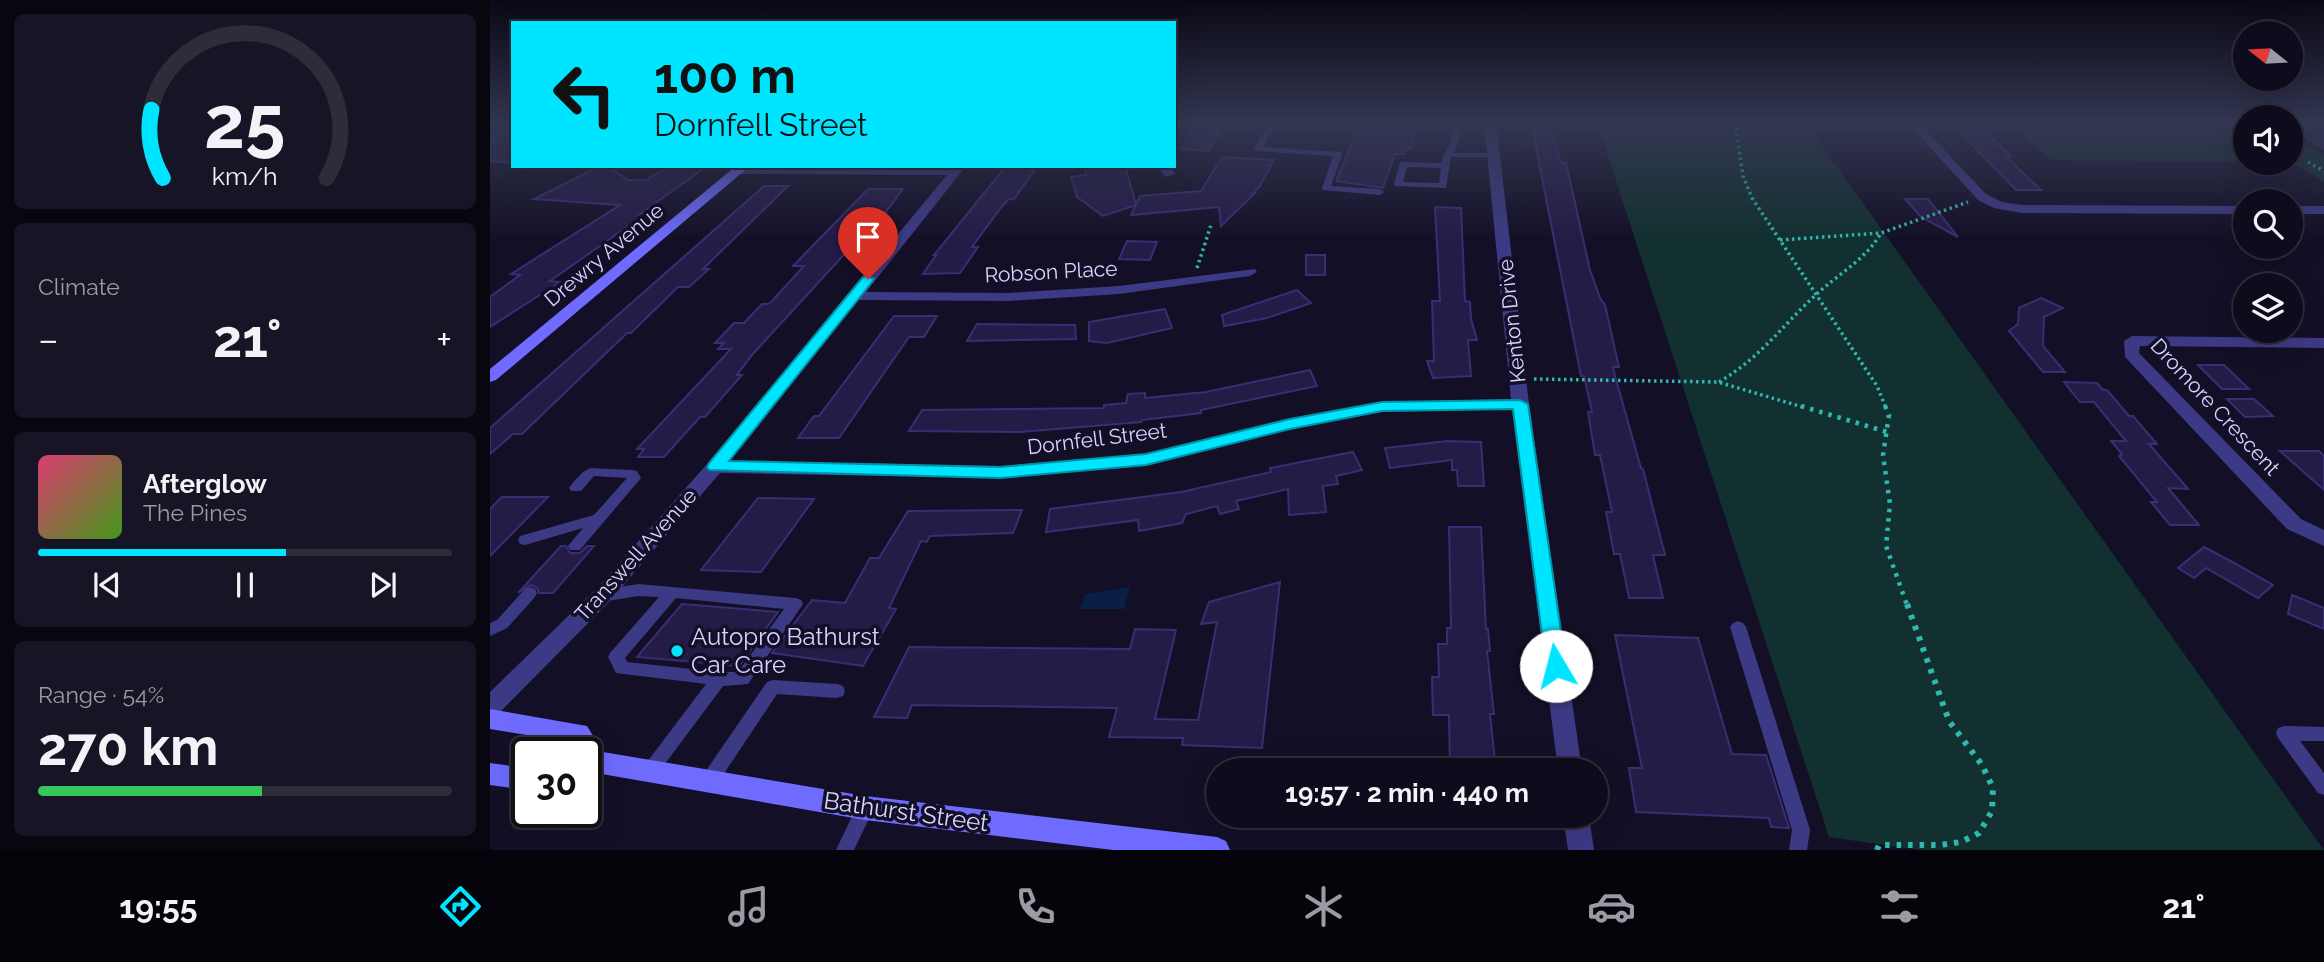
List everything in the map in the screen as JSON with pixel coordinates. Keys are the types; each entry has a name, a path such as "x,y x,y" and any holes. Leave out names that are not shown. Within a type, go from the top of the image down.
{"main road":[{"name":"Drewry Avenue","path":"490,377 742,168"},
{"name":"Bathurst Street","path":"490,719 578,733 580,737"},
{"name":"Bathurst Street","path":"602,764 865,808 1217,850"},
{"path":"490,774 511,777"}],"street":[{"name":"Kenton Drive","path":"1495,162 1520,404 1568,758"},
{"path":"1949,162 1982,197 1999,205 2022,209 2233,210"},
{"path":"742,168 958,169"},
{"name":"Transwell Avenue","path":"490,708 602,596 715,467 958,169"},
{"path":"2303,210 2324,210"},
{"name":"Robson Place","path":"853,296 1008,297 1119,290 1250,272"},
{"name":"Dromore Crescent","path":"2324,343 2132,341 2131,354 2294,524 2324,539"},
{"name":"Dornfell Street","path":"715,467 1000,472 1146,460 1290,424 1382,407 1520,404"},
{"path":"1578,828 1581,850"}],"lane":[{"path":"1335,162 1326,188 1380,192"},
{"path":"1445,166 1404,164 1398,184 1443,186 1446,162"},
{"path":"575,545 634,478 632,474 592,472 576,488"},
{"path":"526,540 600,518"},
{"path":"602,596 638,590 672,592 796,604 742,679 622,668 616,656 672,592"},
{"path":"490,630 502,624 530,593"},
{"path":"1738,627 1801,830 1798,850"},
{"path":"650,771 719,679"},
{"path":"709,781 773,687 837,691"},
{"path":"2324,734 2284,733 2324,787"},
{"path":"845,850 865,808"}],"path":[{"path":"1742,162 1746,185 1760,211 1877,386 1889,415 1882,456 1890,504 1886,546 1949,721 1982,765 1993,788 1992,811 1979,833 1961,842 1940,845 1879,845 1877,850"},
{"path":"2308,162 2324,171"},
{"path":"1780,240 1881,233 1982,197"},
{"path":"1194,280 1211,225"},
{"path":"1718,382 1733,374 1780,334 1865,254 1881,233"},
{"path":"1519,379 1718,382 1886,432"}],"green space":[{"path":"1610,162 1833,162 2324,850 1920,850 1829,837"},
{"path":"2303,162 2324,162 2324,182 2303,169"}],"water":[{"path":"1130,587 1124,609 1080,609 1085,594"}],"building":[{"path":"1219,162 1273,162 1255,193 1221,226 1219,207 1131,215 1136,205 1103,216 1077,197 1071,177 1086,175 1085,169 1126,168 1136,204 1140,196 1201,191"},
{"path":"1344,162 1392,162 1383,188 1336,181"},
{"path":"1539,162 1566,163 1590,270 1605,305 1619,367 1613,367 1615,376 1665,555 1653,555 1663,598 1629,598 1620,554 1614,554 1606,512 1612,512 1600,455 1595,455 1588,412 1592,412 1584,376 1581,376"},
{"path":"1988,162 2011,162 2041,190 2016,190"},
{"path":"596,168 611,168 628,180 646,180 665,168 704,168 639,215 644,215 550,281 560,282 490,327 490,297 520,275 511,274 620,205 534,199"},
{"path":"1004,168 1035,170 1014,199 1009,199 1003,205 972,247 978,247 960,273 923,274 934,255"},
{"path":"764,186 788,186 703,269 709,269 689,287 678,287 522,434 513,434 490,454 490,428"},
{"path":"868,189 903,189 874,228 869,228 862,235 752,355 737,375 742,375 705,417 700,417 664,457 638,457 644,449 637,449 731,349 718,349 724,343 715,343 734,323 744,323 762,304 772,301 804,266 793,266"},
{"path":"1905,199 1928,199 1958,237 1921,217"},
{"path":"1435,207 1461,208 1465,301 1470,302 1477,340 1468,340 1471,376 1433,378 1427,361 1434,361 1432,301 1440,301"},
{"path":"1127,241 1157,242 1150,260 1119,259"},
{"path":"1306,255 1325,255 1325,275 1306,275"},
{"path":"1297,290 1311,303 1267,318 1224,326 1222,315"},
{"path":"2041,298 2063,308 2044,317 2043,346 2065,372 2043,372 2009,331 2018,324 2019,308"},
{"path":"1165,309 1172,328 1107,343 1089,341 1089,322"},
{"path":"894,316 937,316 924,337 909,337 839,438 798,438 814,416 819,416"},
{"path":"977,324 1075,325 1076,339 967,341"},
{"path":"2198,365 2224,365 2249,389 2222,389"},
{"path":"1310,370 1317,386 1201,410 1201,413 1141,422 1020,432 909,431 922,410 1104,408 1104,405 1126,403 1128,394 1145,393 1145,398 1206,392"},
{"path":"2064,382 2097,383 2103,390 2107,390 2129,416 2133,416 2157,444 2149,444 2188,489 2168,488 2199,525 2170,525 2151,502 2157,502 2119,456 2122,454 2111,441 2126,441 2094,402 2080,402"},
{"path":"2227,399 2254,399 2273,416 2245,417"},
{"path":"1447,441 1481,442 1484,486 1458,486 1457,470 1452,470 1452,460 1390,468 1385,448"},
{"path":"2280,451 2319,451 2324,456 2324,490"},
{"path":"1353,452 1362,470 1336,476 1338,484 1323,486 1326,512 1289,515 1288,489 1236,501 1239,509 1220,514 1217,506 1186,514 1182,523 1139,531 1138,520 1046,532 1050,509 1181,492 1271,472 1270,468"},
{"path":"502,497 548,497 490,556 490,509"},
{"path":"758,498 814,499 761,572 701,570"},
{"path":"1022,510 1013,533 930,536 927,542 921,541 889,608 896,609 863,666 772,653 812,600 845,603 870,558 879,558 908,511"},
{"path":"1449,527 1481,527 1495,758 1450,758 1449,715 1433,715 1432,677 1439,677 1438,644 1447,644 1447,628 1451,628"},
{"path":"561,546 566,546 570,553 580,553 587,546 594,546 553,593 539,593 537,588 531,585 518,593"},
{"path":"2204,547 2273,585 2258,598 2206,568 2194,578 2178,568"},
{"path":"1280,582 1262,748 1182,745 1183,738 1109,737 1117,708 912,705 907,718 874,717 909,647 1130,649 1135,629 1176,630 1155,719 1198,720 1217,622 1201,624 1209,602"},
{"path":"2292,595 2324,608 2324,629 2288,614"},
{"path":"682,604 778,612 739,666 637,657"},
{"path":"1615,635 1698,638 1732,754 1766,755 1789,828 1771,827 1769,818 1636,812 1629,768 1642,768"}],"place":[{"name":"Autopro Bathurst Car Care","path":"677,651"}],"route":[{"path":"868,279 715,467 1000,472 1146,460 1290,424 1382,407 1520,404 1556,666"}]}
